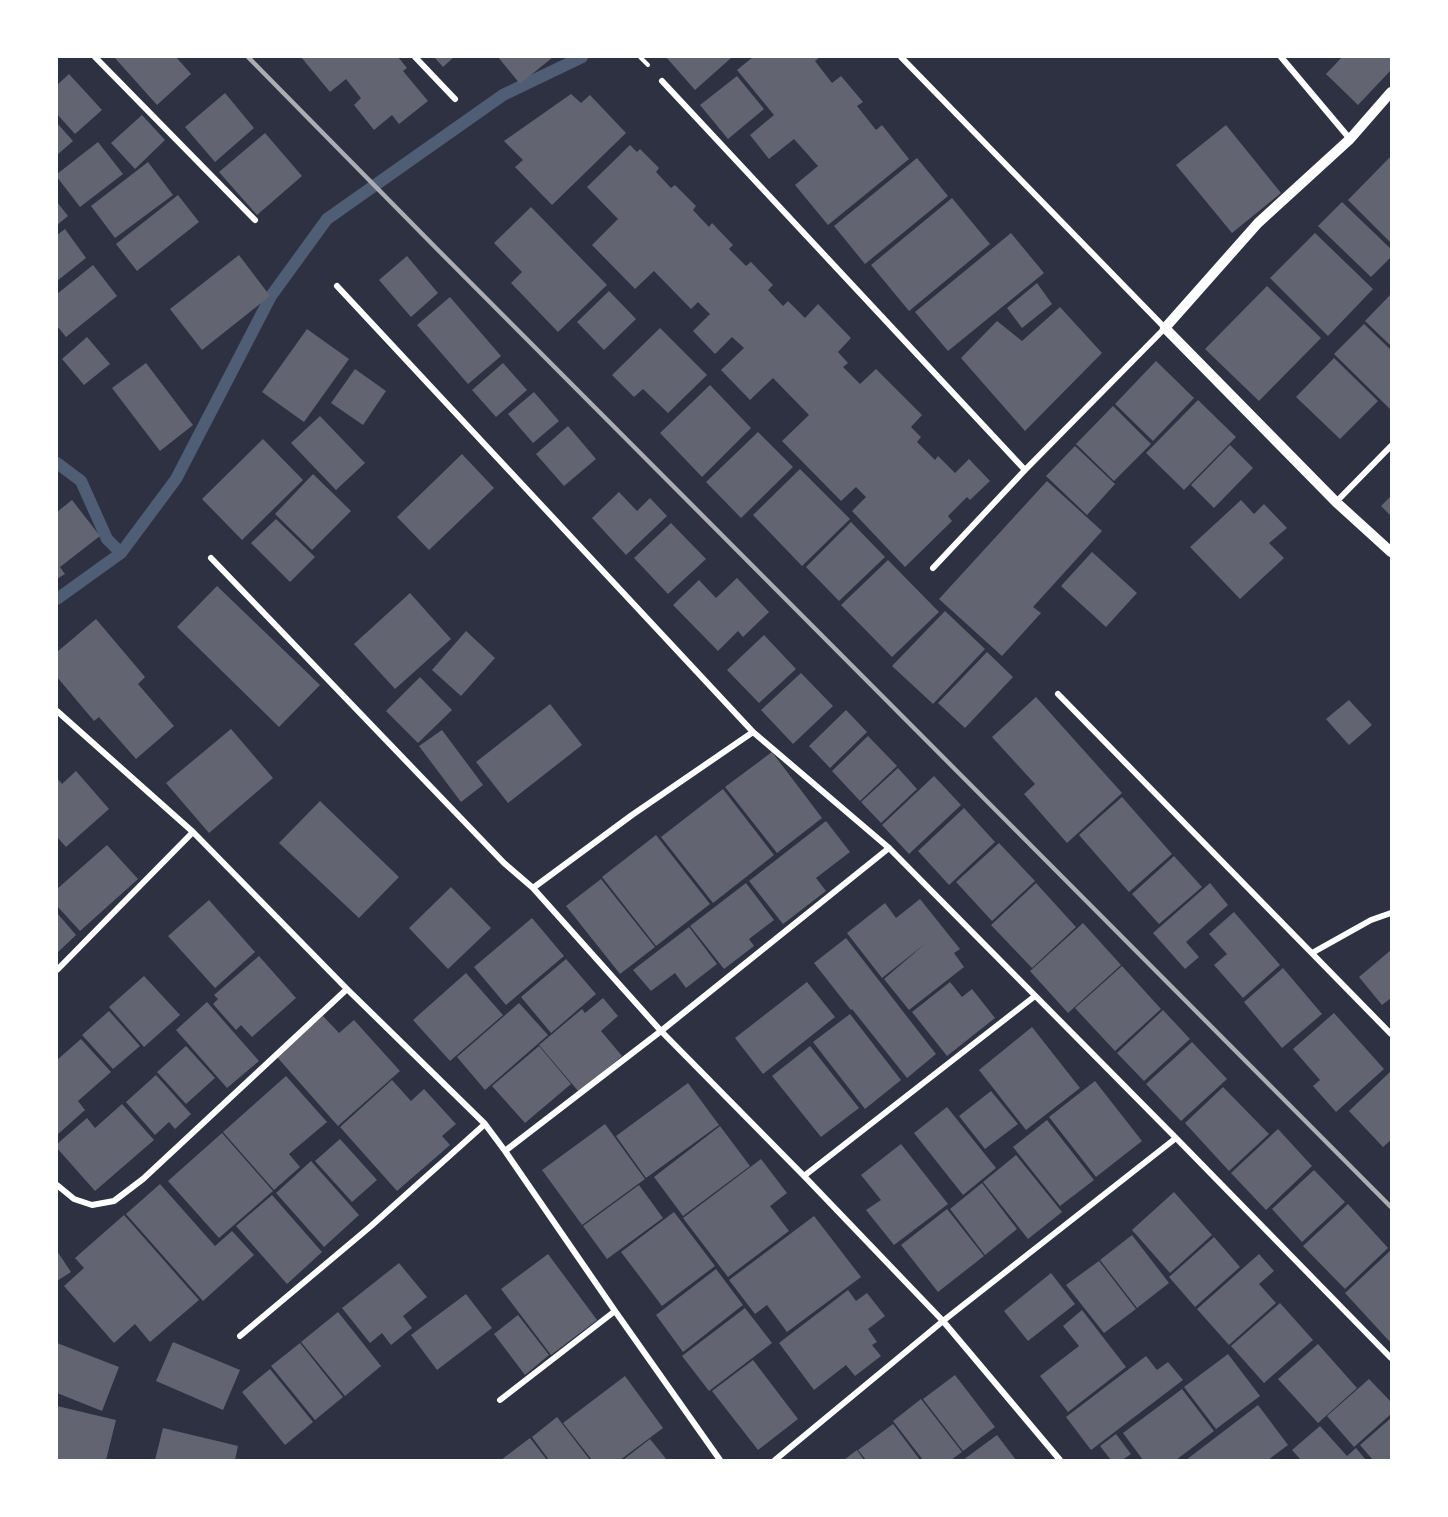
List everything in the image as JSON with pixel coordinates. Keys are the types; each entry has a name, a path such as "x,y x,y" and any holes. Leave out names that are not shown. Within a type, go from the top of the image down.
{"street":[{"path":"95,57 255,220"},
{"path":"416,57 455,99"},
{"path":"901,57 1336,502 1391,552"},
{"path":"1281,57 1350,139"},
{"path":"662,81 1025,470"},
{"path":"933,568 1025,470 1165,328 1258,223 1350,139 1391,92"},
{"path":"337,286 753,732 889,848 1391,1358"},
{"path":"1336,502 1391,446"},
{"path":"211,558 496,855 533,888 661,1031 943,1320 1060,1460"},
{"path":"1058,694 1391,1034"},
{"path":"57,711 193,832 484,1124 505,1150 720,1460"},
{"path":"57,722 63,716"},
{"path":"533,888 753,732"},
{"path":"57,969 193,832"},
{"path":"505,1150 661,1031 889,848"},
{"path":"1312,953 1371,920 1391,913"},
{"path":"57,1185 75,1199 92,1205 114,1201 144,1179 347,988"},
{"path":"804,1176 1035,996"},
{"path":"240,1336 370,1226 484,1124"},
{"path":"775,1460 943,1320 1176,1138"},
{"path":"500,1400 615,1311"}],"building":[{"path":"114,57 176,57 191,74 157,105"},
{"path":"301,57 398,57 407,68 403,71 428,101 399,124 392,115 374,130 354,105 361,98 346,79 330,92"},
{"path":"434,57 454,57 443,67"},
{"path":"498,57 553,57 520,84"},
{"path":"666,57 730,57 731,58 695,90"},
{"path":"753,57 820,57 815,61 832,83 841,76 863,102 857,106 876,130 882,125 909,159 828,225 795,185 818,166 794,139 769,159 750,135 774,115 737,70"},
{"path":"1342,57 1391,57 1391,70 1358,105 1326,74"},
{"path":"69,74 102,110 75,134 57,114 57,85"},
{"path":"737,76 764,109 728,139 700,105"},
{"path":"225,93 254,128 215,162 185,127"},
{"path":"571,94 581,103 590,95 626,133 552,205 515,167 523,160 504,141"},
{"path":"142,115 165,140 135,169 111,143"},
{"path":"57,123 73,141 57,155"},
{"path":"1226,125 1281,193 1232,233 1176,165"},
{"path":"265,133 302,176 257,215 219,172"},
{"path":"98,142 123,174 80,207 57,174"},
{"path":"630,145 637,152 640,149 659,168 656,172 671,188 675,185 696,206 693,210 709,227 712,223 733,245 729,249 746,266 751,262 773,285 768,290 783,306 788,301 805,318 818,304 851,338 838,352 848,363 843,367 860,384 876,369 922,415 911,427 921,437 917,442 935,460 938,456 955,473 969,459 990,481 970,500 967,497 948,516 952,521 905,567 852,511 866,497 856,487 841,501 782,441 809,415 773,378 750,400 721,370 744,348 732,337 715,354 693,331 710,314 698,302 691,309 654,271 635,289 592,245 618,219 587,187"},
{"path":"1391,156 1391,243 1348,200"},
{"path":"917,158 948,196 865,264 834,226"},
{"path":"148,162 173,195 115,238 91,206"},
{"path":"178,195 199,222 137,271 116,244"},
{"path":"952,198 990,244 909,311 871,265"},
{"path":"57,202 68,216 57,225"},
{"path":"1342,202 1391,249 1391,257 1371,277 1318,226"},
{"path":"531,207 607,285 558,332 511,283 522,272 494,243"},
{"path":"65,229 86,258 57,281 57,235"},
{"path":"1011,233 1044,273 948,351 915,312"},
{"path":"1315,233 1373,289 1328,336 1270,278"},
{"path":"239,255 270,296 202,350 170,309"},
{"path":"407,256 438,293 411,317 379,280"},
{"path":"93,265 117,296 66,337 57,326 57,294"},
{"path":"1037,283 1052,304 1022,328 1007,308"},
{"path":"1267,286 1321,338 1259,401 1205,349"},
{"path":"609,291 636,319 604,350 577,322"},
{"path":"1391,294 1391,346 1365,321"},
{"path":"450,297 501,356 468,384 417,325"},
{"path":"1060,307 1102,353 1025,431 961,358 997,321 1022,341"},
{"path":"1364,324 1391,350 1390,409 1334,354"},
{"path":"660,328 707,375 668,413 643,389 634,397 612,375"},
{"path":"307,329 349,359 304,422 262,392"},
{"path":"87,337 110,364 84,385 62,359"},
{"path":"1334,358 1378,401 1340,439 1296,397"},
{"path":"1156,361 1194,398 1153,441 1115,404"},
{"path":"146,363 193,425 160,451 112,388"},
{"path":"503,363 527,390 496,417 472,390"},
{"path":"355,369 386,391 363,425 331,403"},
{"path":"710,385 751,428 702,477 660,433"},
{"path":"534,392 559,421 533,443 508,414"},
{"path":"1198,400 1236,437 1184,490 1146,453"},
{"path":"1113,406 1151,444 1114,481 1076,444"},
{"path":"320,416 365,463 336,490 291,443"},
{"path":"568,426 596,459 564,486 536,454"},
{"path":"758,432 793,467 741,518 706,482"},
{"path":"263,439 303,480 242,540 202,499"},
{"path":"1230,445 1253,468 1214,508 1191,485"},
{"path":"1075,446 1115,484 1087,515 1046,476"},
{"path":"462,454 494,488 429,550 397,517"},
{"path":"800,469 850,519 802,566 753,515"},
{"path":"313,474 351,511 312,550 275,514"},
{"path":"1047,481 1102,531 1033,607 1041,613 1002,656 939,599"},
{"path":"619,492 637,511 650,498 667,516 626,555 592,518"},
{"path":"1391,496 1391,516 1381,506"},
{"path":"72,500 100,536 60,567 65,574 57,579 57,512"},
{"path":"1241,500 1254,514 1264,504 1287,528 1269,543 1284,558 1240,599 1190,547"},
{"path":"276,519 315,557 290,582 251,543"},
{"path":"851,522 885,557 839,601 806,567"},
{"path":"671,523 706,559 668,594 634,558"},
{"path":"1092,552 1137,593 1106,627 1061,586"},
{"path":"888,560 939,612 892,657 841,605"},
{"path":"737,578 769,612 743,637 738,631 718,651 673,605 699,580 716,598"},
{"path":"217,586 320,685 279,727 177,627"},
{"path":"410,593 451,639 395,689 354,644"},
{"path":"945,611 985,649 933,704 892,666"},
{"path":"96,619 145,677 138,684 174,726 136,759 99,717 94,721 57,677 57,652"},
{"path":"466,631 495,658 461,696 432,670"},
{"path":"764,635 796,669 759,703 727,670"},
{"path":"987,652 1013,677 965,728 938,703"},
{"path":"801,673 833,706 793,744 761,710"},
{"path":"420,677 452,710 418,743 386,711"},
{"path":"1036,697 1122,793 1067,843 1024,794 1035,784 992,737"},
{"path":"1349,700 1372,725 1349,745 1326,719"},
{"path":"550,704 582,745 508,803 476,762"},
{"path":"846,710 867,732 830,768 809,746"},
{"path":"231,729 273,778 209,833 166,783"},
{"path":"442,730 483,785 461,802 419,746"},
{"path":"868,736 897,766 860,801 832,771"},
{"path":"772,752 822,818 777,853 725,787"},
{"path":"898,768 917,789 881,823 861,802"},
{"path":"76,771 109,809 66,847 57,837 57,778 62,784"},
{"path":"934,776 961,805 909,854 882,825"},
{"path":"723,789 774,855 713,903 661,837"},
{"path":"1122,797 1172,854 1129,892 1079,835"},
{"path":"320,801 399,877 359,918 279,843"},
{"path":"964,808 995,842 949,885 918,851"},
{"path":"826,821 850,852 816,878 826,891 783,924 749,881"},
{"path":"656,835 710,904 656,946 602,877"},
{"path":"999,843 1035,881 992,921 956,882"},
{"path":"107,845 138,879 80,931 57,906 57,889"},
{"path":"1174,856 1202,887 1159,924 1132,894"},
{"path":"601,879 655,947 620,974 566,906"},
{"path":"746,883 774,920 749,939 754,946 724,969 690,926"},
{"path":"1036,883 1076,927 1032,968 991,925"},
{"path":"1210,883 1228,905 1186,942 1199,957 1185,969 1153,933"},
{"path":"451,887 491,928 448,969 409,928"},
{"path":"920,899 960,949 954,953 964,967 909,1010 884,979 926,943 882,978 847,933 885,903 896,918"},
{"path":"209,900 255,952 215,988 168,936"},
{"path":"1234,912 1280,965 1243,998 1214,965 1227,954 1209,934"},
{"path":"57,913 76,935 57,953"},
{"path":"532,918 564,956 506,1005 474,967"},
{"path":"1083,923 1121,965 1068,1013 1030,971"},
{"path":"689,927 717,964 686,988 675,973 651,991 633,970"},
{"path":"846,938 936,1054 907,1078 814,963"},
{"path":"1391,950 1391,998 1382,1005 1359,977"},
{"path":"259,956 296,998 252,1037 241,1025 236,1030 213,1004 218,999 214,995"},
{"path":"566,959 596,994 551,1033 521,997"},
{"path":"1122,966 1161,1009 1115,1051 1075,1008"},
{"path":"1283,968 1322,1014 1282,1048 1244,1002"},
{"path":"466,973 503,1015 450,1061 413,1020"},
{"path":"144,976 180,1015 144,1047 109,1007"},
{"path":"807,982 835,1017 763,1074 735,1038"},
{"path":"950,982 962,997 972,989 995,1018 947,1056 912,1012"},
{"path":"603,998 618,1016 601,1031 622,1056 579,1092 539,1045 582,1009 585,1013"},
{"path":"207,1002 259,1061 227,1088 176,1030"},
{"path":"519,1003 548,1035 485,1090 457,1057"},
{"path":"1163,1010 1190,1039 1144,1081 1117,1053"},
{"path":"109,1011 140,1046 113,1069 82,1035"},
{"path":"1334,1013 1384,1069 1336,1112 1313,1086 1320,1080 1293,1049"},
{"path":"850,1014 901,1080 865,1109 813,1042"},
{"path":"323,1016 339,1033 354,1020 400,1071 338,1126 277,1057"},
{"path":"1032,1027 1080,1088 1026,1130 979,1070"},
{"path":"81,1039 111,1072 78,1101 85,1110 57,1135 57,1060"},
{"path":"1192,1042 1227,1079 1181,1121 1146,1084"},
{"path":"186,1046 215,1078 186,1104 157,1072"},
{"path":"539,1046 571,1084 525,1123 492,1086"},
{"path":"810,1046 859,1108 821,1137 772,1076"},
{"path":"1391,1071 1391,1140 1383,1147 1349,1111"},
{"path":"156,1075 191,1114 175,1129 169,1122 155,1135 126,1102"},
{"path":"286,1076 327,1122 289,1154 300,1167 274,1190 223,1132"},
{"path":"392,1080 411,1101 424,1089 456,1124 442,1136 450,1145 397,1191 340,1127"},
{"path":"1095,1081 1142,1141 1096,1177 1049,1117"},
{"path":"688,1083 719,1125 646,1178 616,1136"},
{"path":"1223,1087 1269,1134 1229,1171 1185,1123"},
{"path":"991,1091 1018,1124 985,1149 959,1116"},
{"path":"122,1104 154,1140 95,1191 57,1148 57,1144 87,1118 95,1128"},
{"path":"947,1107 996,1168 963,1195 914,1133"},
{"path":"1047,1120 1094,1180 1060,1206 1013,1147"},
{"path":"605,1124 645,1179 582,1225 542,1170"},
{"path":"720,1126 750,1166 683,1216 654,1177"},
{"path":"1278,1129 1312,1166 1266,1210 1231,1173"},
{"path":"222,1133 273,1191 219,1238 168,1181"},
{"path":"340,1139 377,1180 352,1202 315,1161"},
{"path":"901,1144 948,1204 894,1245 866,1210 881,1200 861,1175"},
{"path":"1016,1155 1062,1212 1028,1239 983,1182"},
{"path":"761,1159 787,1193 770,1206 789,1231 728,1277 683,1218"},
{"path":"311,1161 359,1215 324,1247 276,1193"},
{"path":"1314,1170 1345,1202 1302,1242 1272,1209"},
{"path":"982,1183 1017,1229 985,1255 950,1209"},
{"path":"160,1184 215,1246 232,1231 254,1255 203,1301 126,1214"},
{"path":"639,1185 663,1218 607,1259 583,1226"},
{"path":"1174,1192 1212,1235 1170,1273 1132,1230"},
{"path":"272,1195 322,1252 287,1284 236,1226"},
{"path":"1348,1204 1388,1248 1345,1289 1303,1246"},
{"path":"947,1209 984,1256 938,1292 901,1245"},
{"path":"674,1212 715,1266 662,1306 621,1252"},
{"path":"124,1215 199,1300 150,1342 135,1324 114,1343 64,1286 84,1268 75,1258"},
{"path":"814,1216 861,1277 787,1332 767,1305 755,1314 729,1280"},
{"path":"1132,1235 1169,1283 1137,1308 1100,1260"},
{"path":"1214,1237 1240,1267 1195,1307 1169,1277"},
{"path":"1391,1250 1391,1343 1345,1293"},
{"path":"57,1251 71,1272 57,1281"},
{"path":"548,1254 597,1320 551,1355 501,1289"},
{"path":"1259,1254 1274,1271 1259,1284 1276,1303 1229,1345 1197,1309"},
{"path":"1099,1261 1136,1309 1104,1333 1066,1285"},
{"path":"399,1263 427,1297 403,1316 412,1328 391,1345 382,1333 370,1343 342,1308"},
{"path":"716,1269 743,1305 683,1352 656,1315"},
{"path":"1051,1273 1075,1304 1028,1341 1004,1311"},
{"path":"848,1290 856,1301 867,1293 885,1316 868,1329 877,1342 872,1345 881,1356 855,1376 846,1365 814,1390 779,1343"},
{"path":"466,1294 492,1328 437,1370 411,1335"},
{"path":"1280,1303 1313,1340 1264,1383 1231,1346"},
{"path":"745,1308 772,1343 709,1391 682,1356"},
{"path":"1082,1310 1126,1367 1068,1412 1040,1376 1079,1346 1063,1326"},
{"path":"338,1312 381,1366 345,1396 301,1342"},
{"path":"518,1315 549,1355 525,1375 494,1334"},
{"path":"173,1342 240,1370 223,1410 156,1381"},
{"path":"57,1343 119,1367 102,1411 57,1393"},
{"path":"300,1343 343,1397 315,1420 271,1366"},
{"path":"1318,1344 1357,1388 1318,1423 1278,1379"},
{"path":"1228,1354 1260,1396 1216,1429 1184,1387"},
{"path":"1146,1356 1157,1370 1168,1362 1183,1380 1091,1450 1066,1417"},
{"path":"753,1360 798,1419 758,1450 712,1391"},
{"path":"270,1369 313,1422 285,1445 242,1392"},
{"path":"955,1375 995,1427 963,1451 923,1399"},
{"path":"625,1376 663,1428 620,1460 592,1460 563,1423"},
{"path":"1369,1379 1391,1402 1391,1414 1354,1447 1327,1416"},
{"path":"1182,1389 1214,1431 1176,1460 1143,1460 1123,1433"},
{"path":"921,1399 962,1452 951,1460 923,1460 893,1421"},
{"path":"1258,1405 1288,1445 1268,1460 1186,1460"},
{"path":"57,1406 116,1420 106,1460 57,1460"},
{"path":"557,1417 590,1460 549,1460 532,1437"},
{"path":"1391,1418 1391,1460 1373,1460 1360,1445"},
{"path":"893,1424 920,1460 866,1460 858,1450"},
{"path":"1320,1426 1347,1456 1356,1448 1366,1460 1301,1460 1292,1450"},
{"path":"163,1428 238,1446 235,1460 155,1460"},
{"path":"1116,1434 1131,1454 1122,1460 1111,1460 1100,1446"},
{"path":"997,1435 1016,1460 963,1460"},
{"path":"530,1438 547,1460 501,1460"},
{"path":"650,1439 667,1460 623,1460"},
{"path":"857,1450 864,1460 844,1460"}],"waterway":[{"path":"57,599 121,553 176,479 271,296 327,219 503,95 582,57"},
{"path":"57,463 81,481 107,539 121,553"}],"railway":[{"path":"248,57 1391,1207"}]}
